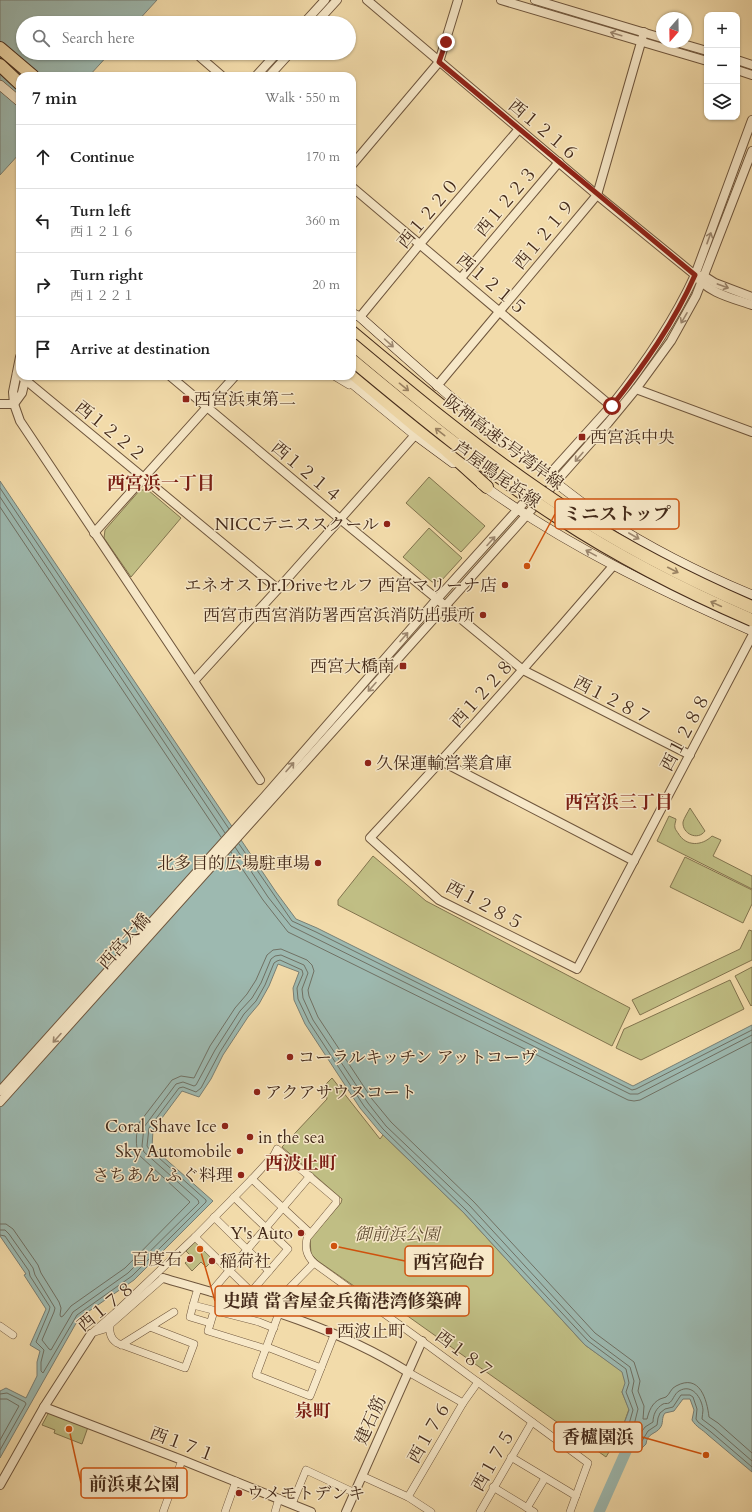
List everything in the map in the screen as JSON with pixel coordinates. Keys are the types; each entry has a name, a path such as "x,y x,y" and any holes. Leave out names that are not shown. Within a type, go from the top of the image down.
{"highway":[{"path":"0,48 28,72"},
{"path":"0,65 16,78"},
{"path":"0,65 16,80"},
{"path":"356,335 442,407 519,465 549,479"},
{"name":"阪神高速5号湾岸線","path":"356,347 481,449 566,508 649,558 690,579 752,606"},
{"name":"阪神高速5号湾岸線","path":"356,363 472,457 558,518 643,568 684,589 752,620"},
{"path":"356,375 445,449 487,487"}],"main road":[{"path":"0,85 16,99"},
{"name":"芦屋鳴尾浜線","path":"356,315 480,423 549,479 607,520 665,554 752,595"},
{"name":"芦屋鳴尾浜線","path":"348,380 415,435 518,510 559,536 613,566 752,631"}],"street":[{"path":"310,16 325,0"},
{"path":"322,16 337,0"},
{"name":"西１２１６","path":"368,0 597,195 703,280"},
{"path":"356,160 439,62 458,0"},
{"path":"501,0 704,60"},
{"path":"535,0 656,36"},
{"name":"西１２１９","path":"437,386 597,195 644,32"},
{"path":"692,47 704,50"},
{"path":"203,60 217,72"},
{"path":"260,72 271,60"},
{"path":"273,72 284,60"},
{"path":"740,61 752,65"},
{"path":"740,71 752,74"},
{"path":"267,798 445,606 526,515 549,479 629,384 679,309 695,275 752,120"},
{"name":"西１２２０","path":"356,313 420,244 519,129"},
{"path":"267,798 437,599 518,510 608,423 636,389 671,341 694,301 752,152"},
{"name":"西１２２３","path":"461,278 559,162"},
{"name":"西１２１５","path":"356,189 612,406"},
{"path":"703,280 752,297"},
{"path":"703,280 713,291 752,305"},
{"path":"16,378 13,392 14,404 20,421 260,780"},
{"path":"14,404 22,393 25,380"},
{"name":"西１２２２","path":"28,380 278,589"},
{"name":"西１２１４","path":"175,380 445,606"},
{"path":"94,533 231,380"},
{"path":"341,380 362,391"},
{"path":"636,389 752,432"},
{"path":"0,404 14,404"},
{"path":"194,681 415,435"},
{"name":"西１２２８","path":"370,838 523,670 613,566"},
{"name":"西１２８７","path":"445,606 523,670 690,756"},
{"name":"西１２８８","path":"577,969 752,636"},
{"path":"441,761 634,861"},
{"name":"西宮大橋","path":"0,1091 267,798"},
{"name":"西宮大橋","path":"0,1102 267,798"},
{"name":"西１２８５","path":"370,838 440,900 577,969"},
{"path":"91,1334 195,1236 252,1179 274,1155 277,1149 310,1176 337,1201 310,1233 252,1179"},
{"path":"211,1292 310,1176"},
{"path":"234,1197 288,1249 251,1292"},
{"path":"214,1217 269,1271"},
{"name":"西１８７","path":"310,1233 306,1243 306,1248 307,1254 314,1263 588,1463 576,1496"},
{"path":"195,1236 269,1309 314,1263"},
{"name":"西１７８","path":"0,1485 44,1407 91,1334 105,1329 163,1278 269,1309 364,1347 408,1372"},
{"path":"198,1288 190,1317 210,1323"},
{"path":"193,1305 259,1322 274,1328"},
{"path":"214,1310 208,1331 266,1348 321,1368"},
{"path":"121,1345 174,1312"},
{"path":"279,1313 256,1375 310,1396 334,1335"},
{"path":"110,1325 109,1329 114,1341 121,1345 185,1368 194,1344 150,1327"},
{"path":"0,1326 13,1334"},
{"name":"建石筋","path":"346,1512 422,1341"},
{"path":"408,1372 463,1403"},
{"name":"西１７６","path":"408,1497 463,1403 478,1382"},
{"name":"西１７１","path":"44,1407 236,1481 311,1512"},
{"name":"西１７５","path":"480,1512 493,1487 532,1422"},
{"path":"511,1457 576,1496 570,1512"},
{"path":"162,1512 182,1460"},
{"path":"292,1504 306,1470 355,1493"},
{"path":"362,1476 408,1497 431,1512"},
{"path":"493,1487 530,1510 546,1478"},
{"path":"225,1512 236,1481"},
{"path":"275,1512 279,1498"}],"green space":[{"path":"429,477 485,526 461,552 406,503"},
{"path":"140,490 148,490 181,518 131,577 104,538 105,530"},
{"path":"429,528 462,558 441,581 432,582 403,557"},
{"path":"690,808 705,831 698,836 688,833 683,826 683,822"},
{"path":"669,816 676,819 675,829 685,841 694,844 704,842 712,836 721,840 713,856 752,876 752,889 657,841"},
{"path":"373,856 426,901 630,1008 612,1046 338,905 338,900"},
{"path":"685,857 752,890 752,904 743,923 670,887"},
{"path":"749,930 752,931 752,960 640,1015 632,1000 740,949"},
{"path":"752,967 752,1005 751,1006 735,976"},
{"path":"730,980 744,1009 641,1060 616,1048 624,1029"},
{"name":"御前浜公園","path":"332,1078 380,1139 383,1135 464,1213 585,1345 623,1372 626,1383 622,1392 629,1409 621,1432 606,1457 371,1290 364,1293 318,1261 311,1254 310,1239 341,1203 342,1199 282,1147 327,1099 324,1086"},
{"path":"196,1241 214,1259 206,1267 201,1262 192,1271 185,1263 192,1257 186,1251"},
{"path":"49,1412 88,1427 82,1444 54,1433 55,1430 42,1425"}],"water":[{"path":"0,0 157,0 142,16 16,16 16,60 104,60 93,72 16,72 16,157 0,175"},
{"path":"0,481 276,892 296,919 317,928 633,1086 752,1025 752,1472 697,1426 692,1420 694,1410 690,1399 683,1399 674,1411 665,1413 660,1428 648,1438 646,1444 642,1448 621,1432 629,1410 622,1392 625,1383 622,1372 585,1345 464,1213 380,1132 360,1108 305,1024 294,1000 293,988 299,972 278,964 269,986 259,1004 248,1017 223,1055 211,1079 199,1097 182,1091 153,1130 152,1147 213,1201 134,1280 79,1318 0,1458 0,1391 6,1388 26,1398 37,1376 37,1362 40,1351 30,1345 46,1309 24,1275 26,1274 0,1236"}],"waterway":[{"path":"599,1512 631,1440"}],"place":[{"name":"西宮浜東第二","path":"186,399"},
{"name":"西宮浜中央","path":"582,437"},
{"name":"NICCテニススクール","path":"387,524"},
{"name":"ミニストップ","path":"527,566"},
{"name":"エネオス Dr.Driveセルフ 西宮マリーナ店","path":"505,585"},
{"name":"西宮市西宮消防署西宮浜消防出張所","path":"483,615"},
{"name":"西宮大橋南","path":"403,666"},
{"name":"久保運輸営業倉庫","path":"368,763"},
{"name":"北多目的広場駐車場","path":"318,863"},
{"name":"コーラルキッチン アットコーヴ","path":"290,1057"},
{"name":"アクアサウスコート","path":"257,1092"},
{"name":"Coral Shave Ice","path":"225,1126"},
{"name":"in the sea","path":"250,1137"},
{"name":"Sky Automobile","path":"240,1151"},
{"name":"さちあん ふぐ料理","path":"241,1175"},
{"name":"Y's Auto","path":"301,1233"},
{"name":"西宮砲台","path":"334,1246"},
{"name":"史蹟 當舎屋金兵衛港湾修築碑","path":"200,1249"},
{"name":"百度石","path":"190,1259"},
{"name":"稲荷社","path":"212,1261"},
{"name":"西波止町","path":"329,1331"},
{"name":"前浜東公園","path":"69,1429"},
{"name":"香櫨園浜","path":"706,1455"},
{"name":"ウメモトデンキ","path":"239,1493"}],"district":[{"name":"西宮浜一丁目","path":"161,483"},
{"name":"西宮浜三丁目","path":"619,802"},
{"name":"西波止町","path":"301,1163"},
{"name":"泉町","path":"313,1411"}],"route":[{"path":"446,42 439,62 695,275 679,309 629,384 612,406"}]}
